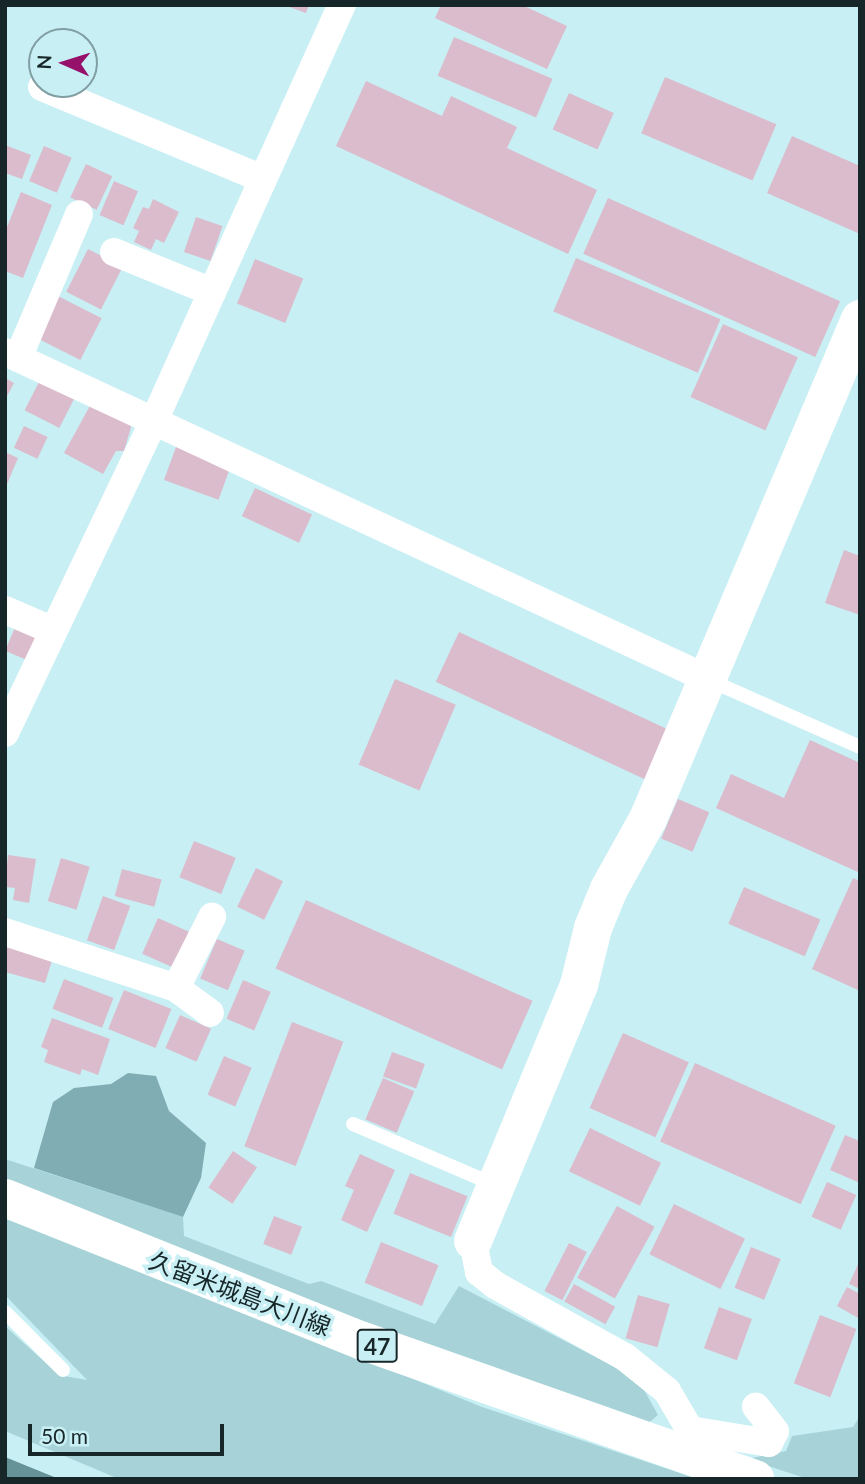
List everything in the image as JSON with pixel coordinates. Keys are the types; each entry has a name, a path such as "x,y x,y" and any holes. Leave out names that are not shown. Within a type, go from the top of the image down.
{"street":[{"path":"5,733 153,423 342,5"},
{"path":"68,98 263,179"},
{"path":"79,214 12,355 153,423 706,678"},
{"path":"114,252 212,292"},
{"path":"756,1407 775,1431 769,1443 694,1445 667,1391 625,1357 479,1272 473,1241 579,985 593,928 609,889 648,819 860,319"},
{"path":"5,610 52,630"},
{"path":"176,988 212,917"},
{"path":"5,932 176,988 210,1013"},
{"name":"久留米城島大川線","path":"5,1198 363,1341 694,1445 755,1479"}],"lane":[{"path":"706,678 860,747"},
{"path":"354,1124 496,1185"},
{"path":"5,1312 64,1370"}],"shaded area":[{"path":"128,1073 156,1076 169,1111 206,1143 201,1178 183,1217 34,1168 53,1102 74,1088 111,1084"},
{"path":"5,1159 183,1217 184,1236 309,1284 321,1281 435,1324 459,1286 638,1379 658,1415 646,1425 375,1330 5,1181"},
{"path":"5,1213 482,1407 698,1479 119,1479 5,1431 5,1326 59,1375 87,1380 5,1295"},
{"path":"860,1416 860,1479 808,1479 747,1459 786,1451 792,1436 853,1427"},
{"path":"5,1457 59,1479 5,1479"}],"building":[{"path":"284,5 309,5 306,13"},
{"path":"441,5 522,5 567,26 547,69 435,18"},
{"path":"454,37 552,79 536,117 438,76"},
{"path":"665,77 776,124 753,180 641,133"},
{"path":"366,81 442,116 451,96 517,127 507,148 597,190 568,254 336,146"},
{"path":"569,93 614,113 597,149 553,130"},
{"path":"792,136 860,166 860,234 767,193"},
{"path":"5,145 31,155 22,179 5,173"},
{"path":"44,146 72,158 57,193 29,181"},
{"path":"86,164 112,176 97,210 70,198"},
{"path":"114,181 138,191 123,225 100,215"},
{"path":"21,192 52,205 23,278 5,271 5,232"},
{"path":"608,198 840,301 815,357 583,254"},
{"path":"153,199 179,212 164,243 156,239 151,250 134,242 139,231 133,228 143,207 149,209"},
{"path":"196,217 222,226 210,261 184,252"},
{"path":"88,249 123,267 101,309 66,292"},
{"path":"576,258 721,319 698,373 553,311"},
{"path":"255,259 303,278 285,323 237,304"},
{"path":"58,296 102,318 80,360 37,338"},
{"path":"723,324 798,357 765,430 690,397"},
{"path":"5,378 14,383 5,400"},
{"path":"40,380 75,398 59,428 25,410"},
{"path":"92,402 132,424 124,451 116,451 103,474 64,453"},
{"path":"24,426 48,437 37,459 14,448"},
{"path":"176,447 231,467 219,500 164,480"},
{"path":"5,452 18,458 5,489"},
{"path":"255,488 312,515 299,543 242,516"},
{"path":"844,550 860,556 860,615 825,603"},
{"path":"16,625 39,635 28,661 5,651"},
{"path":"459,632 670,730 647,780 436,682"},
{"path":"395,679 456,705 419,790 359,765"},
{"path":"810,740 860,763 860,873 716,808 731,774 784,798"},
{"path":"678,799 709,812 692,852 661,839"},
{"path":"194,841 236,858 221,894 179,877"},
{"path":"8,855 36,859 29,903 13,900 15,888 5,887"},
{"path":"61,858 90,867 77,910 48,901"},
{"path":"256,868 283,881 264,920 237,907"},
{"path":"122,869 162,880 154,907 115,896"},
{"path":"853,878 860,881 860,991 812,969"},
{"path":"744,887 820,919 805,956 728,924"},
{"path":"103,896 130,906 114,950 87,940"},
{"path":"306,900 533,1001 502,1069 275,969"},
{"path":"158,918 189,932 173,967 142,954"},
{"path":"217,939 245,951 228,990 200,979"},
{"path":"6,943 53,957 45,983 5,972"},
{"path":"64,979 113,998 102,1028 53,1009"},
{"path":"243,980 271,992 254,1030 227,1019"},
{"path":"124,990 171,1009 156,1048 108,1029"},
{"path":"180,1015 211,1029 196,1062 165,1048"},
{"path":"52,1018 110,1039 98,1075 82,1069 80,1075 44,1062 48,1050 41,1047"},
{"path":"292,1022 343,1042 296,1166 244,1146"},
{"path":"623,1033 689,1062 655,1137 590,1108"},
{"path":"392,1052 425,1064 416,1088 383,1076"},
{"path":"224,1056 252,1068 235,1106 208,1095"},
{"path":"695,1063 836,1126 801,1204 660,1142"},
{"path":"383,1078 414,1091 397,1133 365,1119"},
{"path":"590,1128 661,1163 640,1206 569,1171"},
{"path":"845,1135 860,1141 860,1183 830,1170"},
{"path":"233,1151 257,1167 232,1204 208,1187"},
{"path":"360,1154 395,1170 367,1232 341,1220 354,1190 345,1186"},
{"path":"410,1173 467,1196 451,1237 394,1214"},
{"path":"827,1182 856,1195 841,1230 812,1217"},
{"path":"674,1204 745,1239 720,1289 649,1254"},
{"path":"617,1206 655,1227 615,1299 577,1278"},
{"path":"274,1216 302,1227 291,1255 263,1244"},
{"path":"381,1242 438,1265 422,1306 365,1283"},
{"path":"569,1243 587,1252 562,1300 544,1291"},
{"path":"751,1247 781,1259 764,1300 735,1288"},
{"path":"860,1260 860,1289 849,1284"},
{"path":"574,1284 615,1307 605,1324 564,1301"},
{"path":"847,1287 860,1294 860,1319 837,1306"},
{"path":"638,1295 670,1304 657,1347 626,1338"},
{"path":"719,1307 752,1319 737,1360 704,1348"},
{"path":"820,1315 856,1329 830,1397 794,1383"}]}
